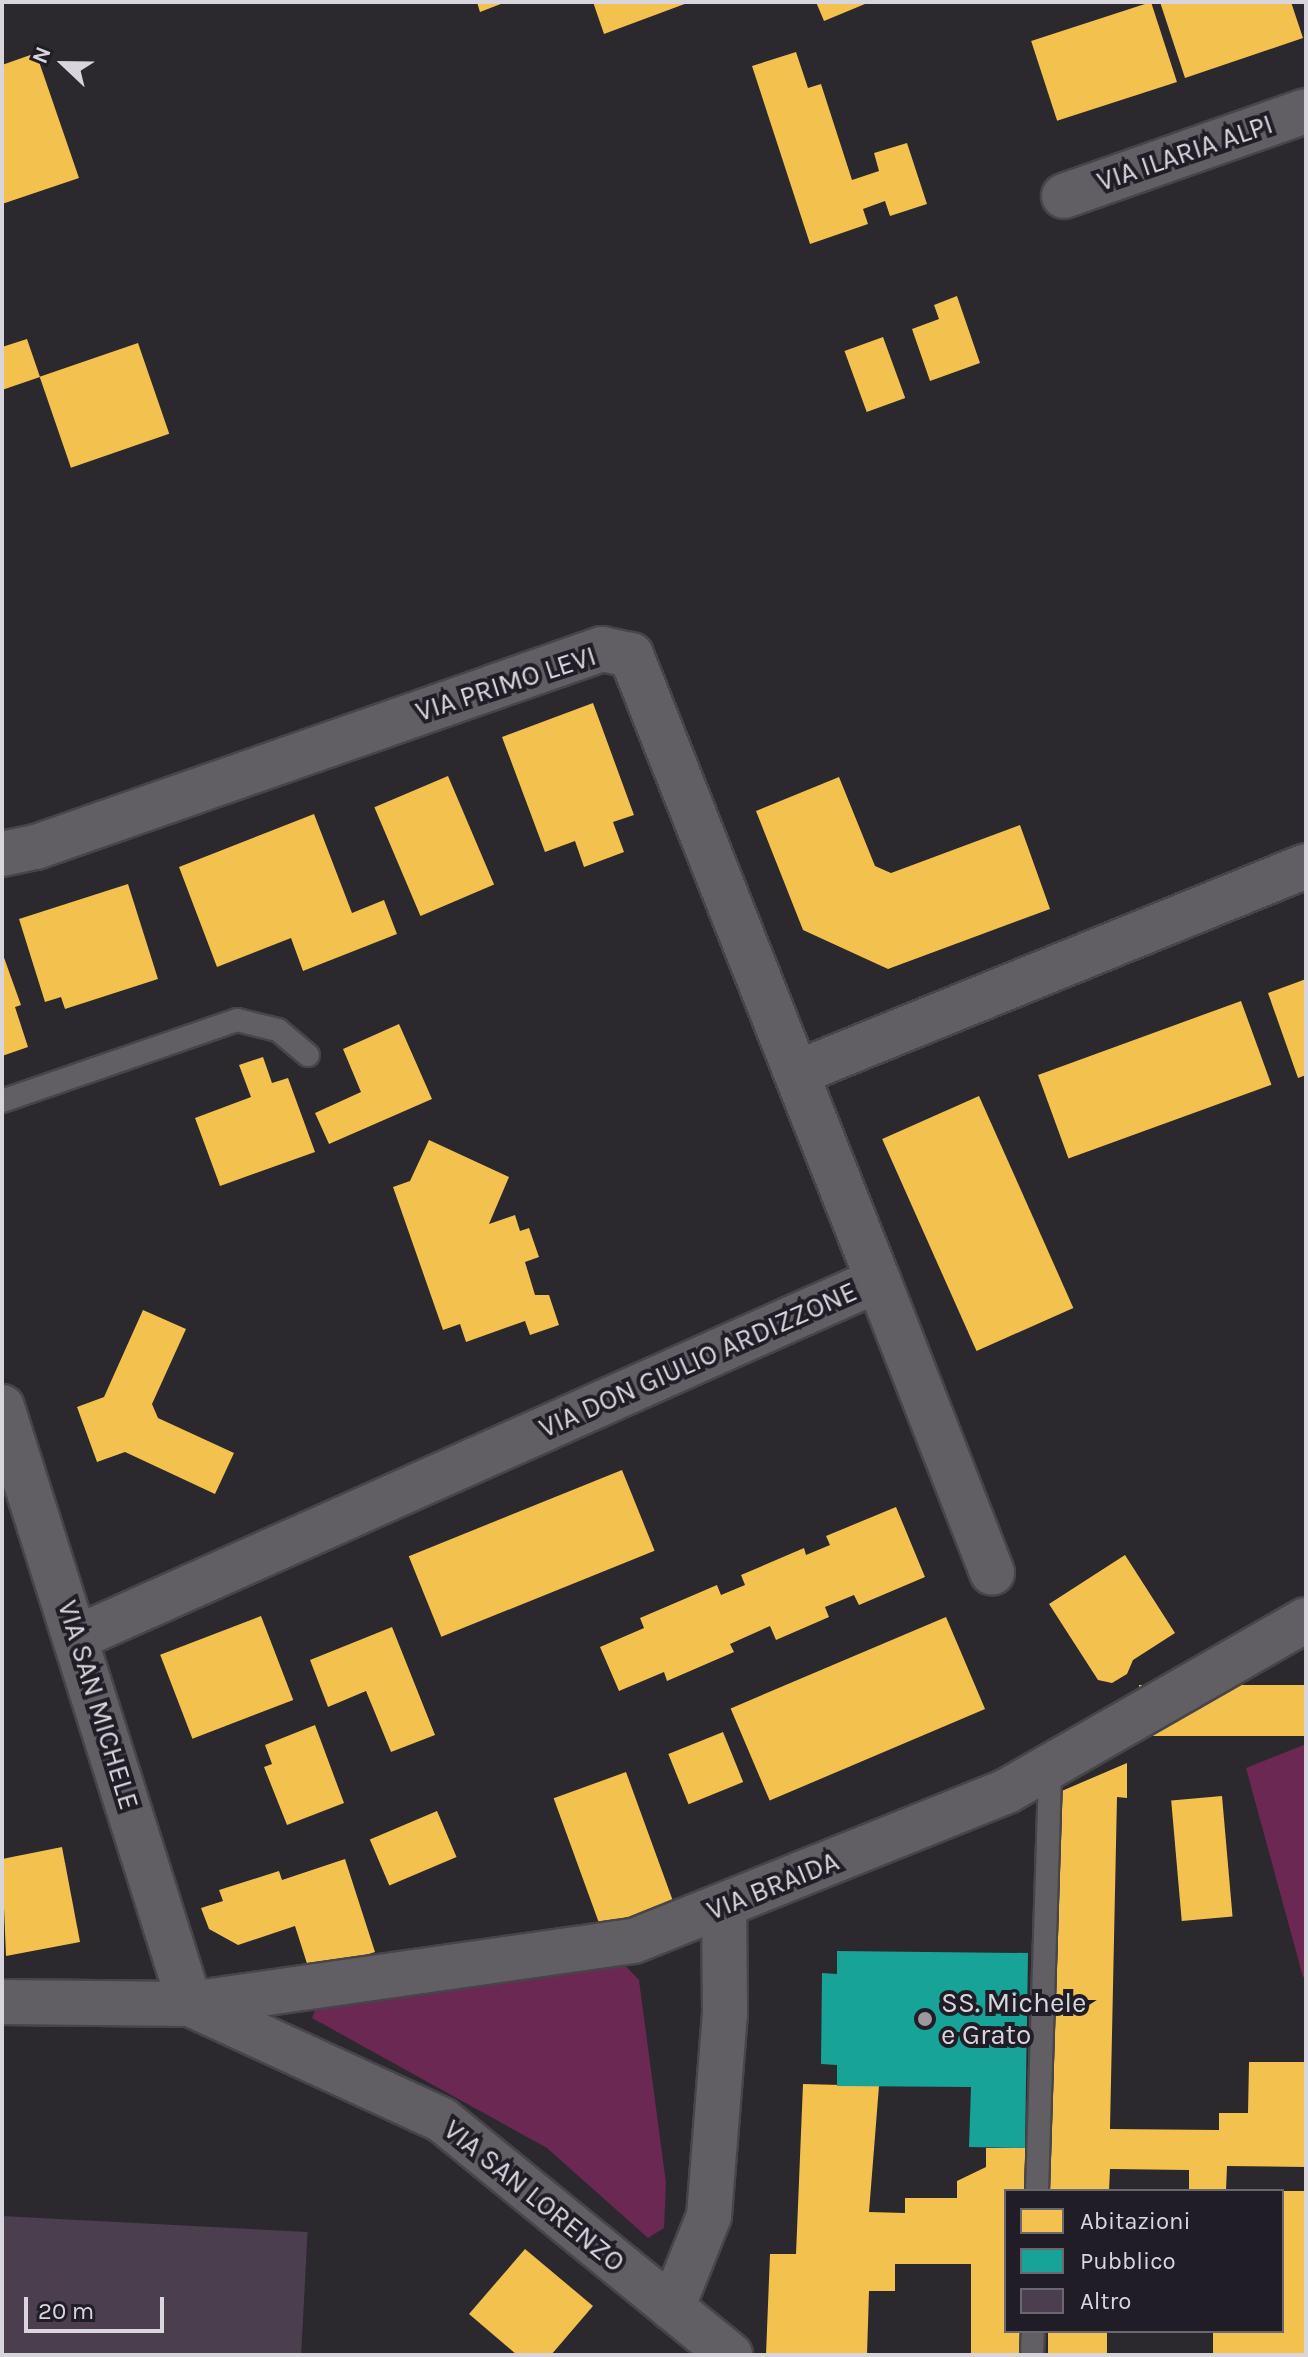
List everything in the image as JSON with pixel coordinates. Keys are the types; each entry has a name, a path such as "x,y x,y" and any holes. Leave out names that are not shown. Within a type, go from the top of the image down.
{"street":[{"name":"VIA ILARIA ALPI","path":"1064,196 1306,111"},
{"name":"VIA PRIMO LEVI","path":"2,854 36,847 602,649 631,655 799,1072"},
{"path":"799,1072 1306,866"},
{"name":"VIA DON GIULIO ARDIZZONE","path":"78,1637 878,1280 799,1072"},
{"path":"878,1280 992,1573"},
{"name":"VIA SAN MICHELE","path":"2,1407 78,1637 190,2004"},
{"name":"VIA BRAIDA","path":"2,2002 190,2004 634,1941 1007,1791 1306,1620"},
{"path":"672,2308 709,2216 725,2014 724,1905"},
{"name":"VIA SAN LORENZO","path":"190,2004 442,2120 730,2355"}],"lane":[{"path":"2,1101 237,1020 278,1030 308,1055"},
{"path":"1037,2189 1050,1769"},
{"path":"1032,2355 1033,2333"}],"shaded area":[{"path":"1306,1744 1306,1976 1303,1977 1246,1768"},
{"path":"619,1959 639,1980 666,2183 664,2228 648,2238 547,2148 312,2018 322,1995"}],"building: Abitazioni":[{"path":"477,2 506,2 480,12"},
{"path":"593,2 690,2 604,34"},
{"path":"816,2 864,2 865,4 824,21"},
{"path":"1151,2 1177,82 1057,121 1031,41"},
{"path":"1160,2 1291,2 1303,38 1185,78"},
{"path":"796,52 808,88 821,84 852,180 879,171 874,153 907,143 927,204 890,216 885,201 863,209 868,224 810,244 752,66"},
{"path":"36,53 79,178 2,204 2,65"},
{"path":"957,296 980,363 930,381 912,329 939,319 934,305"},
{"path":"883,337 905,398 867,412 844,351"},
{"path":"27,339 40,377 2,390 2,347"},
{"path":"138,343 169,434 71,468 40,377"},
{"path":"593,703 634,815 613,822 624,852 584,867 575,841 545,852 502,737"},
{"path":"448,776 494,885 420,916 374,807"},
{"path":"839,777 875,866 891,873 1020,825 1050,909 888,969 803,930 756,811"},
{"path":"314,814 352,913 384,900 397,934 303,971 291,938 217,967 179,867"},
{"path":"128,884 158,979 65,1009 61,997 45,1002 19,919"},
{"path":"2,952 21,1005 15,1007 28,1047 2,1056"},
{"path":"1306,979 1306,1075 1298,1078 1268,993"},
{"path":"1241,1001 1271,1085 1068,1159 1038,1075"},
{"path":"399,1024 432,1099 329,1144 315,1113 361,1092 343,1049"},
{"path":"263,1057 272,1083 288,1078 315,1152 220,1186 195,1118 251,1097 239,1065"},
{"path":"979,1096 1073,1308 977,1351 882,1139"},
{"path":"429,1140 509,1177 489,1224 515,1215 520,1231 529,1228 539,1257 525,1262 535,1295 549,1295 559,1325 530,1335 525,1321 466,1342 460,1324 443,1330 393,1187 410,1181"},
{"path":"143,1310 186,1329 152,1404 158,1418 234,1453 215,1494 125,1452 97,1462 77,1407 104,1397"},
{"path":"622,1470 655,1551 441,1637 409,1556"},
{"path":"896,1507 925,1577 859,1605 854,1595 825,1607 829,1617 776,1640 770,1626 730,1644 734,1652 667,1681 664,1672 619,1691 600,1647 644,1628 640,1618 717,1585 721,1595 745,1585 741,1575 804,1548 806,1555 830,1545 826,1536"},
{"path":"1125,1555 1175,1633 1133,1660 1127,1674 1112,1683 1098,1680 1049,1604"},
{"path":"261,1616 293,1700 192,1739 160,1655"},
{"path":"946,1617 985,1709 770,1800 731,1708"},
{"path":"392,1627 435,1735 391,1752 366,1691 328,1707 310,1660"},
{"path":"1139,1685 1306,1685 1306,1736 1139,1736"},
{"path":"315,1725 344,1803 287,1825 264,1767 272,1764 265,1745"},
{"path":"723,1732 743,1782 689,1804 668,1754"},
{"path":"1127,1763 1127,1798 1117,1797 1110,2129 1219,2130 1219,2113 1248,2113 1249,2062 1306,2062 1306,2167 1227,2166 1226,2189 1189,2189 1189,2170 1110,2169 1109,2189 1050,2189 1057,1793"},
{"path":"626,1772 674,1904 602,1930 554,1798"},
{"path":"1222,1796 1233,1917 1182,1921 1171,1800"},
{"path":"437,1811 457,1857 389,1886 370,1840"},
{"path":"62,1847 80,1942 6,1956 2,1859"},
{"path":"345,1859 375,1952 310,1973 295,1926 238,1945 209,1929 201,1908 223,1901 219,1890 279,1871 282,1880"},
{"path":"803,2084 879,2086 869,2212 905,2213 905,2198 957,2198 957,2181 986,2167 986,2148 1025,2148 1025,2189 1004,2189 1004,2333 1025,2333 1025,2355 971,2355 971,2264 895,2264 895,2291 869,2291 867,2355 766,2355 770,2254 796,2254"},
{"path":"1284,2191 1306,2191 1306,2355 1213,2355 1213,2333 1284,2333"},
{"path":"525,2249 593,2306 551,2355 517,2355 469,2314"},
{"path":"1048,2333 1107,2333 1107,2355 1048,2355"}],"building: Pubblico":[{"name":"SS. Michele e Grato","path":"837,1951 1028,1953 1025,2148 969,2147 971,2087 837,2086 837,2065 821,2064 822,1973 837,1974"}],"building: Altro":[{"path":"2,2216 308,2232 301,2355 2,2354"}],"place":[{"name":"SS. Michele e Grato","path":"925,2019"}]}
